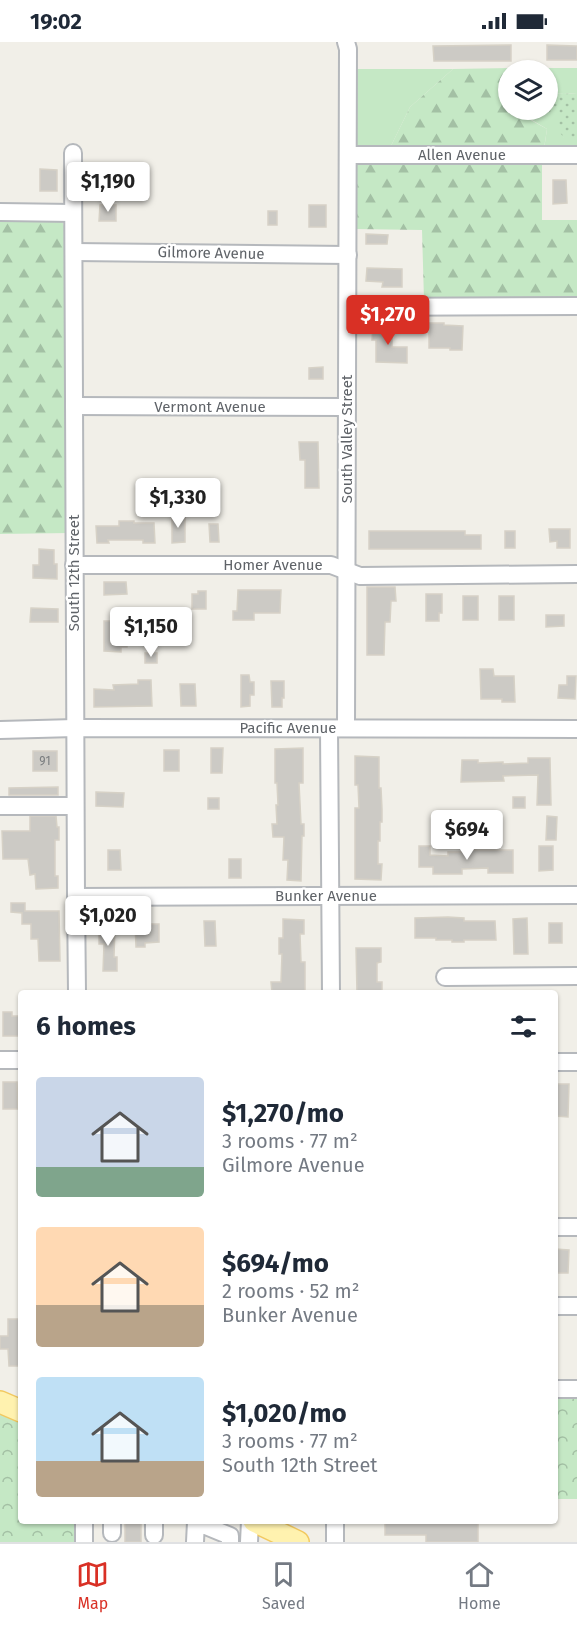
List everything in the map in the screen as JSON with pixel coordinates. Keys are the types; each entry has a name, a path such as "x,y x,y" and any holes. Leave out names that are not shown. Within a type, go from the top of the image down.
{"main road":[{"path":"0,1402 18,1410"},
{"path":"258,1524 294,1541"}],"street":[{"name":"South Valley Street","path":"331,990 331,896 346,570 348,49 346,42"},
{"name":"South 12th Street","path":"73,153 77,990"},
{"name":"Allen Avenue","path":"348,155 577,155"},
{"path":"0,212 73,213"},
{"name":"Gilmore Avenue","path":"74,252 348,255"},
{"path":"348,307 577,306"},
{"name":"Vermont Avenue","path":"74,406 347,408"},
{"name":"Homer Avenue","path":"74,565 331,565 360,576 577,574"},
{"name":"Pacific Avenue","path":"0,730 75,728 577,729"},
{"path":"0,806 75,806"},
{"name":"Bunker Avenue","path":"76,897 577,895"},
{"path":"445,977 577,976"},
{"path":"0,1060 18,1060"},
{"path":"558,1062 577,1062"},
{"path":"558,1227 577,1227"},
{"path":"558,1306 577,1306"},
{"path":"558,1389 577,1389"},
{"path":"84,1524 84,1542"},
{"path":"195,1542 196,1524"},
{"path":"249,1542 252,1524"},
{"path":"335,1524 335,1542"},
{"path":"206,1530 230,1536 230,1542"}],"green space":[{"path":"498,68 498,120 531,120 547,129 542,161 542,220 577,220 577,299 424,300 422,230 354,229 356,162 390,148 410,107 453,69"},
{"path":"558,68 577,68 577,93 558,94"},
{"path":"354,69 453,69 410,107 390,148 353,149"},
{"path":"577,93 577,138 564,138 558,130 560,115 558,115 558,94"},
{"path":"558,115 560,115 564,138 577,138 577,149 544,149 547,129 532,120 558,120"},
{"path":"0,217 56,218 63,223 67,237 70,533 0,534"},
{"path":"558,1396 577,1398 577,1499 558,1499"},
{"path":"0,1413 18,1422 18,1524 74,1524 74,1542 0,1542"}],"building":[{"path":"511,45 511,60 434,61 433,46"},
{"path":"547,45 577,46 577,60 547,60"},
{"path":"40,169 57,170 57,191 40,191"},
{"path":"553,180 566,180 567,203 553,204"},
{"path":"100,205 116,205 116,221 99,221"},
{"path":"309,205 326,205 326,227 309,227"},
{"path":"268,211 277,211 277,225 268,225"},
{"path":"366,234 388,235 387,244 366,244"},
{"path":"367,268 402,269 402,287 382,287 383,282 366,281"},
{"path":"429,323 463,326 462,350 429,348"},
{"path":"373,326 392,326 392,347 407,347 407,363 376,362 376,340 372,340"},
{"path":"323,367 323,379 309,379 309,368"},
{"path":"299,442 318,442 319,488 305,488 305,460 300,460"},
{"path":"172,515 185,515 185,542 172,543"},
{"path":"119,521 154,523 155,543 143,543 143,540 108,540 109,543 97,543 96,526 119,526"},
{"path":"209,524 218,524 219,542 210,542"},
{"path":"549,529 570,529 570,548 557,548 557,541 550,542"},
{"path":"369,531 465,531 465,535 481,535 481,549 369,549"},
{"path":"505,531 515,531 515,548 505,548"},
{"path":"39,549 54,550 57,579 33,578 33,565 39,565"},
{"path":"104,582 126,582 127,594 104,595"},
{"path":"367,587 395,587 396,601 391,601 390,622 385,622 384,655 367,655"},
{"path":"238,590 281,590 280,613 254,613 254,620 233,620 233,611 237,611"},
{"path":"198,591 206,591 206,609 192,609 192,594 198,594"},
{"path":"426,594 442,594 442,613 439,613 439,621 426,621"},
{"path":"463,596 478,596 478,620 463,620"},
{"path":"499,596 514,596 514,620 499,620"},
{"path":"31,608 58,609 58,622 30,622"},
{"path":"546,615 564,615 564,626 546,627"},
{"path":"104,621 128,621 127,647 121,647 121,652 104,651"},
{"path":"145,653 157,653 157,663 145,663"},
{"path":"480,669 493,669 494,676 514,676 515,702 502,702 502,699 481,699"},
{"path":"241,675 249,675 250,682 254,682 254,695 250,695 250,706 241,707"},
{"path":"567,676 576,676 575,699 558,698 559,685 567,685"},
{"path":"138,680 151,680 152,706 94,707 94,689 114,690 113,685 138,684"},
{"path":"271,681 284,681 282,707 272,707"},
{"path":"180,684 195,684 196,706 181,706"},
{"path":"211,748 223,748 222,773 211,773"},
{"path":"303,748 303,783 299,783 301,824 304,824 301,881 287,880 288,860 283,860 284,837 273,837 272,824 277,824 276,805 278,805 277,783 275,783 275,749"},
{"path":"164,750 179,750 179,771 164,771"},
{"path":"33,751 57,751 57,771 33,771"},
{"path":"355,756 379,757 382,822 380,822 380,841 378,841 378,864 382,864 381,880 355,879 355,808 359,808 358,785 355,785"},
{"path":"528,758 550,758 551,805 537,805 538,775 503,776 504,781 461,782 462,760 478,760 478,763 503,762 503,764 528,763"},
{"path":"58,787 58,795 9,795 9,788"},
{"path":"96,792 124,793 123,807 96,806"},
{"path":"513,797 525,797 525,808 513,808"},
{"path":"208,798 219,798 219,809 208,809"},
{"path":"30,816 56,816 57,827 59,827 59,840 55,840 55,876 58,876 58,888 36,889 35,874 30,875 28,859 3,859 2,831 30,831"},
{"path":"547,816 557,817 556,840 546,840"},
{"path":"419,846 430,846 430,855 448,856 448,852 463,852 463,850 513,850 513,873 488,873 488,868 462,869 462,874 433,874 433,867 419,867"},
{"path":"539,846 553,846 553,870 539,871"},
{"path":"108,850 120,850 121,870 108,870"},
{"path":"229,859 241,859 241,878 229,878"},
{"path":"11,903 25,903 25,911 59,911 60,961 39,961 38,939 31,939 31,924 22,924 22,913 11,912"},
{"path":"415,918 464,918 464,921 495,921 496,940 452,942 452,940 436,940 436,938 415,938"},
{"path":"527,918 528,954 514,954 513,919"},
{"path":"283,919 304,920 304,934 300,934 301,962 305,962 305,990 272,990 271,982 281,982 282,954 279,954 279,938 283,938"},
{"path":"204,921 215,921 216,946 205,946"},
{"path":"135,922 159,924 159,942 145,943 145,947 136,947"},
{"path":"549,923 562,923 562,943 549,943"},
{"path":"99,925 115,925 114,957 117,957 117,971 103,971 104,944 99,944"},
{"path":"356,948 381,948 381,962 377,963 377,982 382,982 382,990 357,990"},
{"path":"3,1012 12,1012 12,1016 18,1016 18,1036 3,1036"},
{"path":"3,1082 17,1082 18,1109 3,1109"},
{"path":"558,1084 569,1084 568,1117 558,1116"},
{"path":"558,1249 569,1250 568,1273 558,1273"},
{"path":"8,1319 18,1319 18,1366 9,1366 8,1349 0,1349 0,1336 8,1336"},
{"path":"125,1524 141,1524 141,1542 125,1542"},
{"path":"385,1524 478,1524 478,1542 426,1542 426,1535 385,1535"}]}
